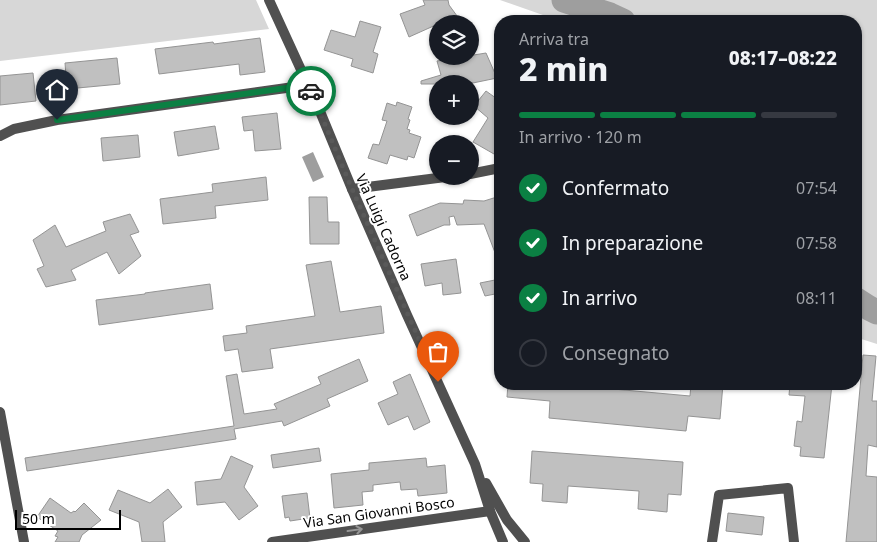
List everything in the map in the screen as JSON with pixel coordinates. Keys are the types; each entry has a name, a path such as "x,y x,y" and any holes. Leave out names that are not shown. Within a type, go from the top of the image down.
{"street":[{"name":"Via Luigi Cadorna","path":"269,0 475,464 507,520 526,542"},
{"path":"0,136 14,129 57,120 308,85"},
{"path":"479,172 494,169"},
{"path":"352,189 429,179"},
{"path":"0,412 24,542"},
{"name":"Via Luigi Cadorna","path":"475,464 490,511 503,542"},
{"path":"712,542 719,495 788,488 794,542"},
{"name":"Via San Giovanni Bosco","path":"272,542 490,511"}],"shaded area":[{"path":"0,0 256,0 269,29 0,61"},
{"path":"500,0 877,0 877,344 862,339 862,15 543,15"},
{"path":"313,152 324,177 313,182 302,157"}],"building":[{"path":"423,0 448,0 449,5 456,15 429,15 429,28 409,37 400,14 425,5"},
{"path":"360,21 381,27 373,52 378,54 373,73 351,66 353,59 324,50 331,30 355,37"},
{"path":"260,38 265,72 240,75 239,64 159,74 155,49"},
{"path":"486,53 494,71 494,79 479,82 479,75 441,75 438,65 479,65 479,54"},
{"path":"117,58 120,84 67,89 65,63"},
{"path":"33,73 36,101 0,105 0,76"},
{"path":"429,79 429,84 421,84 421,81"},
{"path":"486,91 494,97 494,154 479,145 479,135 477,135 488,118 479,110 479,100"},
{"path":"397,102 412,107 407,129 410,130 409,133 421,137 414,158 408,156 407,160 390,155 387,164 368,158 373,144 379,145 387,121 382,120 387,103 396,106"},
{"path":"277,113 281,149 255,151 253,130 244,131 242,117"},
{"path":"215,126 219,149 178,156 174,132"},
{"path":"138,135 140,157 103,161 101,138"},
{"path":"266,177 268,200 215,206 216,218 163,224 160,199 213,192 212,184"},
{"path":"309,197 327,197 328,222 339,222 339,244 310,244"},
{"path":"494,198 494,250 484,224 457,225 454,216 449,217 450,225 444,225 417,236 409,215 440,203 463,204 464,200 484,201"},
{"path":"130,214 139,232 130,235 141,256 119,274 107,252 71,270 76,280 46,287 37,269 44,266 33,240 55,225 66,247 106,231 103,222"},
{"path":"456,259 461,293 443,295 442,283 425,286 421,264"},
{"path":"331,261 340,312 381,306 384,333 270,349 273,368 242,372 238,349 225,351 223,336 247,333 246,326 315,316 306,265"},
{"path":"494,280 494,294 485,296 480,283"},
{"path":"210,284 213,309 99,325 96,300"},
{"path":"863,355 876,356 872,401 877,401 877,447 868,445 866,476 877,477 877,542 846,542 860,390 862,390"},
{"path":"359,359 368,381 327,399 330,406 284,426 282,421 234,429 236,439 27,471 25,458 234,426 226,376 237,374 244,414 277,409 274,404 321,384 318,377"},
{"path":"410,374 430,422 414,430 408,416 388,425 378,403 398,394 393,382"},
{"path":"508,390 624,390 690,396 690,390 722,390 720,419 688,416 686,431 549,418 550,401 507,397"},
{"path":"789,390 831,390 824,458 800,456 801,447 794,446 797,421 802,422 805,396 789,395"},
{"path":"319,448 321,461 273,468 271,455"},
{"path":"532,451 683,462 681,495 668,494 667,512 638,509 639,491 568,486 567,503 542,501 543,484 530,483"},
{"path":"231,456 253,466 244,487 258,506 239,520 225,502 197,505 195,482 221,479"},
{"path":"426,458 427,467 445,465 447,493 418,496 417,489 401,490 400,482 373,485 373,491 362,492 363,505 334,508 331,474 369,470 369,463"},
{"path":"168,489 182,507 163,522 165,542 142,542 139,522 109,510 118,490 150,503"},
{"path":"307,493 310,518 290,521 289,517 285,518 282,496"},
{"path":"50,498 71,513 75,512 84,503 101,520 82,535 79,542 55,542 58,537 55,536 58,531 37,517"},
{"path":"728,513 764,517 762,535 726,531"}],"waterway":[{"path":"564,0 610,15"},
{"path":"862,304 877,312"}],"way so far":[{"path":"311,91 352,189 438,382"}],"route":[{"path":"57,120 308,85 311,91"}]}
